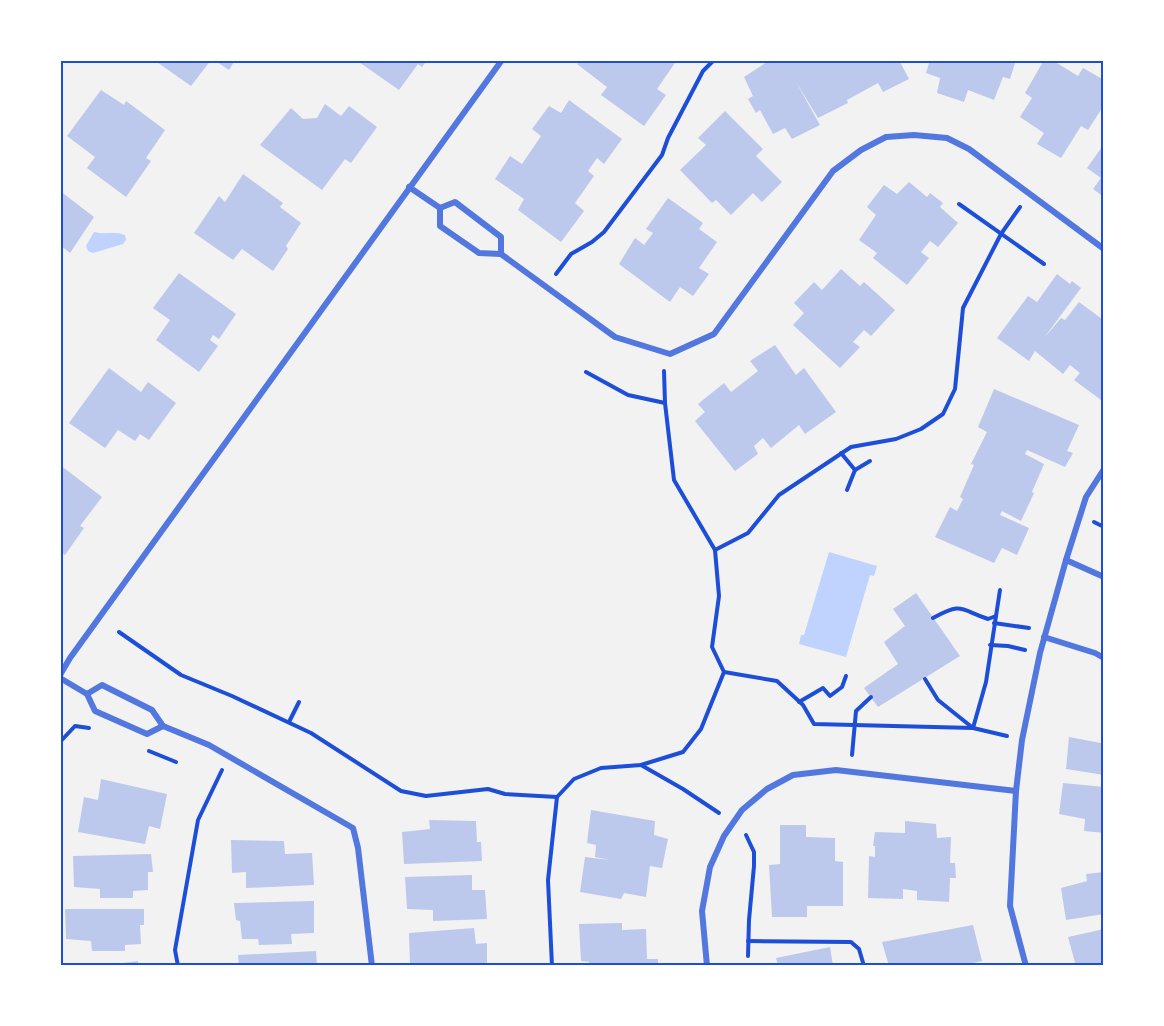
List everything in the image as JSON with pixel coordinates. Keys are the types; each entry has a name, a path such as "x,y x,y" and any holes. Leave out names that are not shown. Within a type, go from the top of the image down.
{"street":[{"path":"163,726 147,734 95,711 87,694 60,676 70,658 502,60"},
{"path":"440,208 440,226 479,253 501,254 615,337 670,354 714,334 833,171 861,150 886,138 914,135 947,138 969,149 1104,249"},
{"path":"409,187 440,208"},
{"path":"440,208 455,202 501,237 501,254"},
{"path":"1026,966 1010,906 1016,791 1022,740 1040,653 1066,560 1086,497 1104,469"},
{"path":"1066,560 1104,577"},
{"path":"1045,633 1104,658"},
{"path":"87,694 102,685 152,710 163,726 209,745 353,828 358,848 372,966"},
{"path":"706,966 702,911 710,867 733,822 742,810 767,789 793,776 836,770 1016,791"}],"path":[{"path":"547,287 571,254 604,232 662,155 668,138 703,71 714,60"},
{"path":"715,550 748,533 779,495 851,447 896,439 921,429 944,414 955,389 963,308 1001,234 1029,194"},
{"path":"959,204 1044,264"},
{"path":"552,966 548,880 557,797 573,779 601,768 641,765 683,752 701,729 724,672 712,647 719,596 715,550 674,480 665,403 664,352"},
{"path":"586,372 628,395 665,403"},
{"path":"841,453 855,470"},
{"path":"847,490 855,470 870,461"},
{"path":"973,728 986,682 1000,590"},
{"path":"933,618 953,607 968,610 988,619 996,616"},
{"path":"994,623 1045,633"},
{"path":"119,632 181,675 311,733 401,791 426,795 488,789 505,794 557,797"},
{"path":"990,645 1008,646 1040,653"},
{"path":"724,672 777,681 799,702 814,724 973,728 1022,740"},
{"path":"799,702 823,688 830,696 842,687 846,676"},
{"path":"925,679 938,700 973,728"},
{"path":"851,771 856,711 871,697"},
{"path":"289,722 299,702"},
{"path":"178,966 175,950 198,820 228,756"},
{"path":"641,765 683,789 733,822 744,832 754,852 748,956"},
{"path":"748,941 851,942 859,949 864,966"}],"water":[{"path":"94,232 125,235 126,240 123,244 93,253 88,251 86,246"},
{"path":"829,552 877,566 874,576 870,575 846,657 799,644 801,635 804,635"}],"building":[{"path":"154,60 211,60 191,86"},
{"path":"214,60 235,60 229,70"},
{"path":"356,60 427,60 422,67 418,64 399,90"},
{"path":"580,60 677,60 657,89 666,95 644,126 601,95 607,87 577,64"},
{"path":"770,60 899,60 909,79 883,92 878,83 847,100 848,103 818,118 796,82 820,125 792,139 785,128 773,134 760,110 756,113 748,99 753,96 744,77"},
{"path":"930,60 1016,60 1010,79 1003,77 994,100 968,90 964,102 937,93 940,78 926,73"},
{"path":"1044,60 1052,60 1078,76 1083,68 1104,80 1104,105 1088,130 1081,126 1061,158 1037,144 1044,133 1020,117 1032,98 1025,93"},
{"path":"101,90 124,105 126,101 165,130 146,158 151,161 126,197 87,168 95,157 67,136"},
{"path":"569,100 622,139 604,164 597,158 588,171 594,176 575,203 584,211 561,242 518,210 524,199 495,179 510,156 522,164 541,136 532,129 549,106 561,113"},
{"path":"325,104 341,116 349,106 377,127 351,163 345,159 322,190 260,145 291,108 303,119 317,118"},
{"path":"725,111 763,149 756,156 782,182 762,202 753,193 731,215 716,200 712,203 680,170 706,145 698,138"},
{"path":"1104,144 1104,197 1093,189 1101,178 1087,168"},
{"path":"243,174 283,203 280,207 301,223 286,246 288,249 273,271 242,249 233,260 194,233 219,196 225,202"},
{"path":"909,182 927,197 930,193 943,203 940,207 958,223 938,247 930,241 921,252 929,258 907,285 873,258 877,253 859,240 876,215 867,207 884,185 897,194"},
{"path":"60,191 94,217 70,253 60,245"},
{"path":"668,198 703,223 699,229 717,242 699,268 709,274 693,296 680,287 670,302 619,264 635,238 644,245 653,233 646,229"},
{"path":"841,269 860,286 864,282 895,310 871,336 864,330 853,342 860,347 840,368 793,325 804,313 794,303 814,282 822,290"},
{"path":"179,273 236,314 219,339 213,335 210,340 218,346 199,372 156,340 170,320 153,308"},
{"path":"1057,274 1070,284 1072,281 1081,288 1044,338 1061,318 1065,320 1079,302 1102,319 1104,316 1104,395 1101,400 1074,380 1080,373 1070,365 1063,374 1035,351 1029,361 997,338 1028,296 1037,302"},
{"path":"775,345 796,375 804,368 836,412 805,434 799,425 771,448 763,438 754,446 758,454 735,471 695,421 705,412 698,404 724,383 731,392 758,371 750,361"},
{"path":"109,368 141,392 148,382 176,403 149,440 140,434 135,441 118,430 105,448 69,423"},
{"path":"994,389 1079,425 1067,451 1073,453 1065,467 1027,450 1025,454 1044,464 1032,492 1034,493 1021,521 1002,511 1000,515 1029,528 1017,555 1002,548 994,563 935,537 950,507 957,511 963,499 960,497 974,465 971,464 987,432 978,427"},
{"path":"60,465 102,497 80,526 84,528 65,555 60,551"},
{"path":"916,593 960,656 878,707 864,688 898,664 884,642 905,626 893,609"},
{"path":"1102,732 1104,733 1104,775 1066,769 1069,737 1101,743"},
{"path":"101,779 167,794 160,829 149,826 145,844 78,832 84,797 98,800"},
{"path":"1063,783 1104,787 1104,833 1084,831 1085,819 1059,814"},
{"path":"591,810 655,821 654,835 668,839 662,868 650,866 646,897 624,893 621,899 580,892 585,857 610,860 595,857 596,845 587,843"},
{"path":"429,820 476,821 477,842 481,842 482,861 404,864 402,832 430,829"},
{"path":"905,821 936,824 937,838 951,837 950,863 955,863 956,878 950,878 949,902 917,900 917,891 903,889 903,899 868,898 869,856 875,857 875,846 873,846 875,832 905,833"},
{"path":"780,825 806,825 806,837 835,838 835,861 843,862 843,906 807,906 807,917 772,917 769,865 780,864"},
{"path":"231,840 284,841 285,854 312,853 314,885 246,888 246,872 232,873"},
{"path":"151,854 153,872 148,872 148,890 133,891 133,898 100,898 100,889 74,887 73,856"},
{"path":"1104,872 1104,914 1066,920 1061,888 1087,881 1086,874"},
{"path":"472,875 472,890 485,890 487,919 433,921 433,910 407,909 405,877"},
{"path":"314,901 314,933 291,934 292,944 259,945 258,939 242,939 240,921 236,920 234,903"},
{"path":"65,909 144,909 144,925 140,925 141,944 125,945 125,951 92,951 91,941 66,939"},
{"path":"622,923 622,930 646,929 647,959 658,959 658,966 589,966 589,962 581,961 579,924"},
{"path":"973,925 982,961 973,963 974,966 889,966 882,942"},
{"path":"474,928 476,944 487,943 487,966 410,966 409,933"},
{"path":"1104,929 1104,966 1102,963 1076,966 1068,937"},
{"path":"830,947 833,966 778,966 776,958"},
{"path":"316,951 317,966 239,966 238,955"},
{"path":"138,961 138,966 107,966 107,965"}]}
